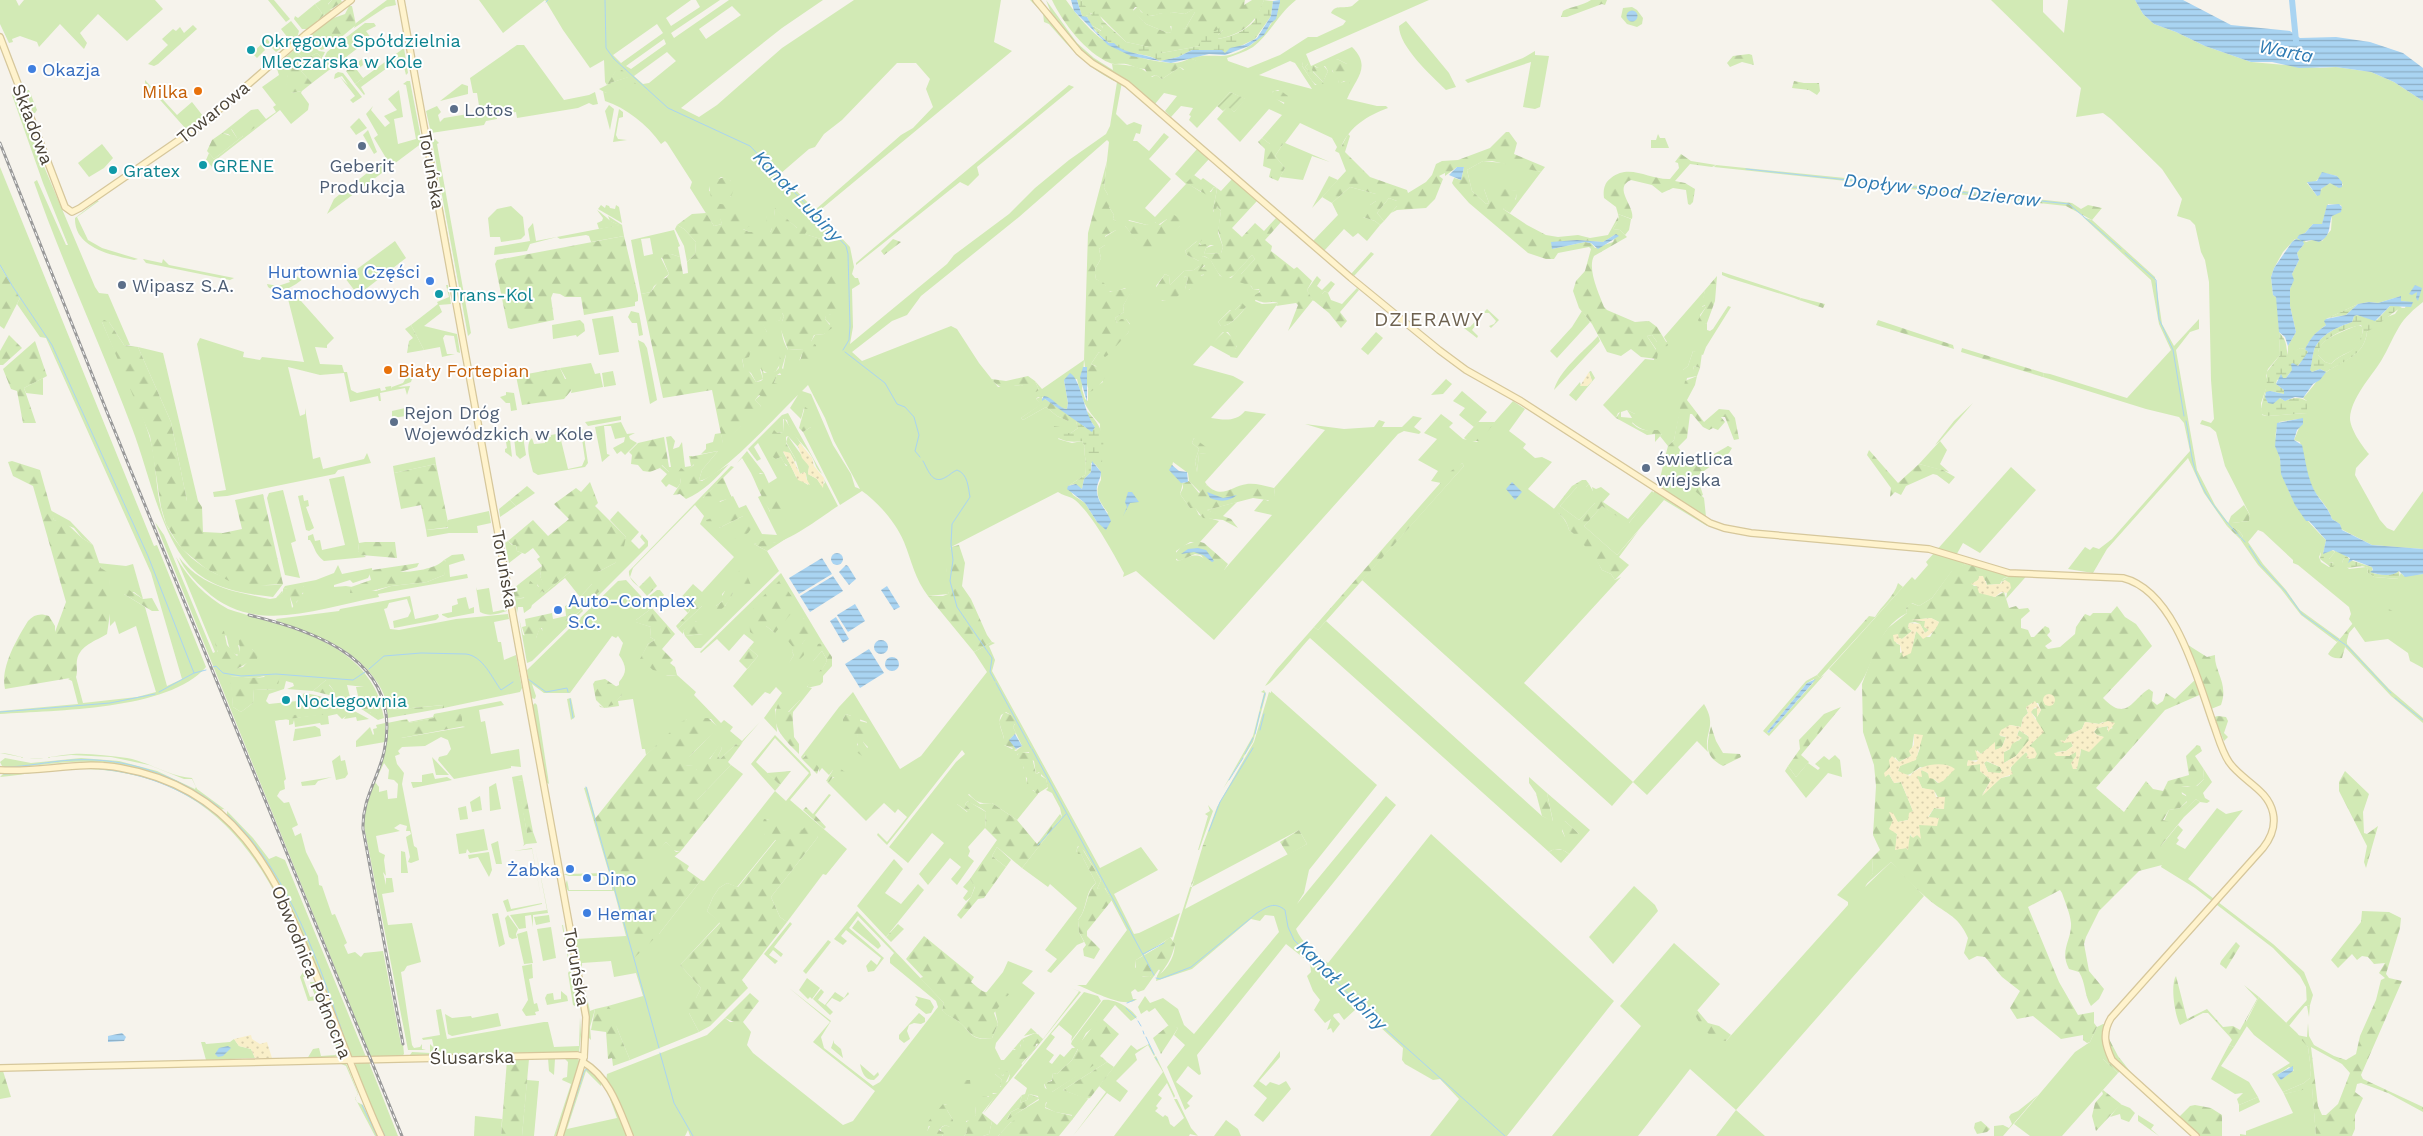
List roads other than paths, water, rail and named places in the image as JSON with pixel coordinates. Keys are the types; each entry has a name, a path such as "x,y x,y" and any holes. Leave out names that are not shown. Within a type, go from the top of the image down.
{"street":[{"name":"Towarowa","path":"68,210 72,212 80,208 205,122 305,35 350,0"},
{"name":"Toruńska","path":"401,0 584,1004 587,1031 584,1059 560,1136"},
{"path":"1036,0 1079,52 1092,63 1120,79 1364,289 1439,350 1466,370 1520,401 1710,523 1751,534 1929,548 2008,572 2123,578 2140,584 2149,591 2178,632 2229,761 2267,798 2274,814 2274,829 2263,848 2111,1018 2105,1031 2105,1046 2112,1060 2196,1136"},
{"name":"Składowa","path":"0,37 44,156 68,210"},
{"name":"Obwodnica Północna","path":"0,770 83,764 122,768 170,783 217,811 253,848 276,883 300,934 348,1059 381,1136"},
{"name":"Ślusarska","path":"0,1068 577,1055 584,1059"},
{"path":"584,1059 609,1087 630,1136"}],"water":[{"path":"1071,0 1077,0 1082,16 1087,17 1095,31 1109,43 1114,43 1124,50 1160,61 1178,57 1192,50 1222,50 1225,53 1230,48 1244,45 1257,38 1271,16 1273,1 1280,0 1280,2 1276,19 1271,23 1264,35 1249,46 1225,55 1209,54 1171,63 1131,56 1108,45 1074,11"},
{"name":"Warta","path":"2135,0 2183,0 2231,25 2290,31 2300,38 2336,37 2370,42 2403,53 2423,68 2423,101 2394,82 2371,72 2336,67 2299,68 2272,62 2251,62 2205,46 2154,24 2143,14"},
{"path":"1632,10 1638,16 1632,22 1626,16"},
{"path":"1457,167 1464,167 1461,180 1449,175"},
{"path":"2322,172 2337,176 2342,182 2342,187 2339,188 2330,183 2321,189 2320,195 2317,196 2307,182 2317,181"},
{"path":"2339,204 2342,207 2341,212 2332,216 2326,237 2319,242 2312,240 2303,241 2304,244 2297,253 2299,260 2292,274 2294,280 2290,289 2290,306 2296,332 2288,346 2285,337 2279,332 2276,297 2273,295 2271,277 2274,268 2292,242 2296,239 2302,241 2297,238 2299,235 2305,233 2313,224 2322,224 2327,205"},
{"path":"1616,234 1619,236 1598,249 1591,243 1585,242 1552,249 1551,242 1577,240 1603,242"},
{"path":"2415,285 2422,288 2418,301 2416,298 2417,292 2412,295 2409,294"},
{"path":"2401,296 2401,301 2413,302 2411,307 2390,306 2375,321 2357,315 2354,316 2352,322 2335,329 2320,340 2314,350 2310,370 2312,372 2320,369 2326,372 2320,380 2313,384 2303,398 2295,397 2285,401 2280,398 2273,404 2268,403 2265,397 2266,392 2284,394 2284,390 2276,384 2281,374 2283,378 2286,378 2292,370 2291,364 2293,363 2298,366 2308,352 2305,349 2311,338 2326,325 2324,321 2326,319 2346,315 2358,304 2378,303"},
{"path":"1083,367 1087,367 1087,402 1080,377"},
{"path":"1070,373 1077,382 1088,414 1095,427 1092,432 1045,399 1042,401 1044,396 1067,409 1068,403 1064,380"},
{"path":"2303,418 2303,424 2297,430 2294,440 2302,445 2311,483 2332,519 2340,524 2342,530 2372,545 2423,549 2423,574 2405,577 2399,571 2389,575 2377,574 2370,572 2373,570 2372,567 2353,560 2348,563 2350,558 2333,550 2323,554 2326,540 2309,521 2306,521 2295,505 2281,474 2280,458 2275,446 2277,423"},
{"path":"1092,461 1101,472 1097,487 1099,501 1111,521 1106,530 1097,522 1085,503 1067,489 1068,486 1076,484 1082,489 1084,479 1091,472"},
{"path":"1172,465 1179,471 1187,472 1188,482 1181,483 1169,470"},
{"path":"1512,482 1522,492 1515,500 1506,489"},
{"path":"1128,492 1132,492 1139,502 1130,503 1123,516 1127,507 1125,502"},
{"path":"1207,492 1223,498 1237,495 1231,499 1221,501 1210,498"},
{"path":"1198,548 1206,550 1214,561 1212,562 1203,555 1194,552 1181,554 1188,549"},
{"path":"835,553 839,553 843,559 839,565 835,565 831,561 831,557"},
{"path":"822,558 832,574 799,594 789,578"},
{"path":"846,565 856,579 849,585 839,572"},
{"path":"833,576 843,591 810,612 800,596"},
{"path":"887,586 900,607 894,610 881,590"},
{"path":"855,604 865,621 848,632 837,615"},
{"path":"836,617 849,639 843,643 830,621"},
{"path":"881,640 886,642 888,647 886,652 881,654 876,652 874,647 876,642"},
{"path":"869,649 884,673 860,688 845,664"},
{"path":"892,657 897,659 899,664 897,669 892,671 887,669 885,664 887,659"},
{"path":"1816,679 1769,733 1767,732 1807,683"},
{"path":"1015,734 1022,746 1016,749 1009,740"},
{"path":"122,1033 126,1037 124,1041 108,1042 108,1036"},
{"path":"228,1046 231,1048 223,1056 218,1057 215,1054 219,1048"},
{"path":"2293,1066 2293,1071 2281,1080 2277,1075"}],"waterway":[{"name":"Kanał Lubiny","path":"605,0 606,48 614,59 668,108 750,146 846,246 848,254 850,326 849,340 843,350"},
{"name":"Warta","path":"2292,0 2296,41"},
{"name":"Dopływ spod Dzieraw","path":"1746,169 2069,204 2121,249"},
{"name":"Dopływ spod Dzieraw","path":"2125,253 2156,280 2159,319 2173,350 2184,416"},
{"path":"0,265 52,345 148,556 194,673"},
{"name":"Kanał Lubiny","path":"845,352 885,383 897,404 905,407 914,417 919,435 915,451 920,457"},
{"name":"Dopływ spod Dzieraw","path":"2186,421 2193,462 2201,485 2218,511 2245,542"},
{"name":"Kanał Lubiny","path":"923,461 934,478 941,479 957,470 963,474 967,481 970,497 952,524 951,544 953,560 950,581 957,607 992,658 990,672 995,681"},
{"name":"Dopływ spod Dzieraw","path":"2249,546 2260,564 2286,592 2302,614 2347,646 2391,693"},
{"path":"369,669 384,656 421,653 466,654 482,663 501,690 513,682"},
{"path":"213,667 216,666 223,673 241,676 276,674 353,680 365,672"},
{"path":"159,692 194,673 206,670"},
{"path":"528,679 546,692 567,688 568,692"},
{"name":"Kanał Lubiny","path":"996,683 1031,748"},
{"path":"1261,708 1265,693"},
{"path":"0,712 110,703 155,694"},
{"name":"Dopływ spod Dzieraw","path":"2395,698 2423,720"},
{"path":"570,699 573,718"},
{"path":"1255,734 1260,712"},
{"path":"1260,730 1264,714"},
{"path":"1245,754 1253,738"},
{"path":"1209,831 1220,802 1253,748"},
{"name":"Kanał Lubiny","path":"1032,749 1154,975"},
{"path":"1229,780 1243,758"},
{"path":"4,767 73,760 93,760 131,765 168,777 219,807"},
{"path":"100,769 135,775 168,786 199,802 227,824"},
{"path":"4,774 41,772"},
{"path":"586,787 659,1048"},
{"path":"1038,845 1066,814"},
{"path":"228,815 249,837 268,863 301,923 347,1046"},
{"name":"Kanał Lubiny","path":"1156,978 1160,979 1191,967 1257,913 1274,905 1281,907 1285,910 1288,927 1294,940 1373,1018 1505,1136"},
{"path":"292,925 310,972"},
{"path":"1143,954 1164,943"},
{"path":"315,984 340,1049"},
{"path":"1127,1003 1134,1000"},
{"path":"1126,1008 1136,1018"},
{"path":"1138,1021 1141,1026"},
{"path":"1146,1037 1154,1054"},
{"path":"660,1053 674,1103 693,1136"},
{"path":"563,1136 584,1072 586,1069 592,1073"},
{"path":"369,1102 385,1136"},
{"path":"362,1105 377,1136"}],"railway":[{"path":"0,143 107,412 402,1136"},
{"path":"249,615 302,631 327,642 350,656 368,673 381,695 387,721 384,752 365,808 363,829 403,1044"}],"place":[{"name":"Okręgowa Spółdzielnia Mleczarska w Kole","path":"251,50"},
{"name":"Okazja","path":"32,69"},
{"name":"Milka","path":"198,91"},
{"name":"Lotos","path":"454,109"},
{"name":"Geberit Produkcja","path":"362,146"},
{"name":"GRENE","path":"203,165"},
{"name":"Gratex","path":"113,170"},
{"name":"Hurtownia Części Samochodowych","path":"430,281"},
{"name":"Wipasz S.A.","path":"122,285"},
{"name":"Trans-Kol","path":"439,294"},
{"name":"Biały Fortepian","path":"388,370"},
{"name":"Rejon Dróg Wojewódzkich w Kole","path":"394,422"},
{"name":"świetlica wiejska","path":"1646,468"},
{"name":"Auto-Complex S.C.","path":"558,610"},
{"name":"Noclegownia","path":"286,700"},
{"name":"Żabka","path":"570,869"},
{"name":"Dino","path":"587,878"},
{"name":"Hemar","path":"587,913"}],"district":[{"name":"DZIERAWY","path":"1429,319"}]}
